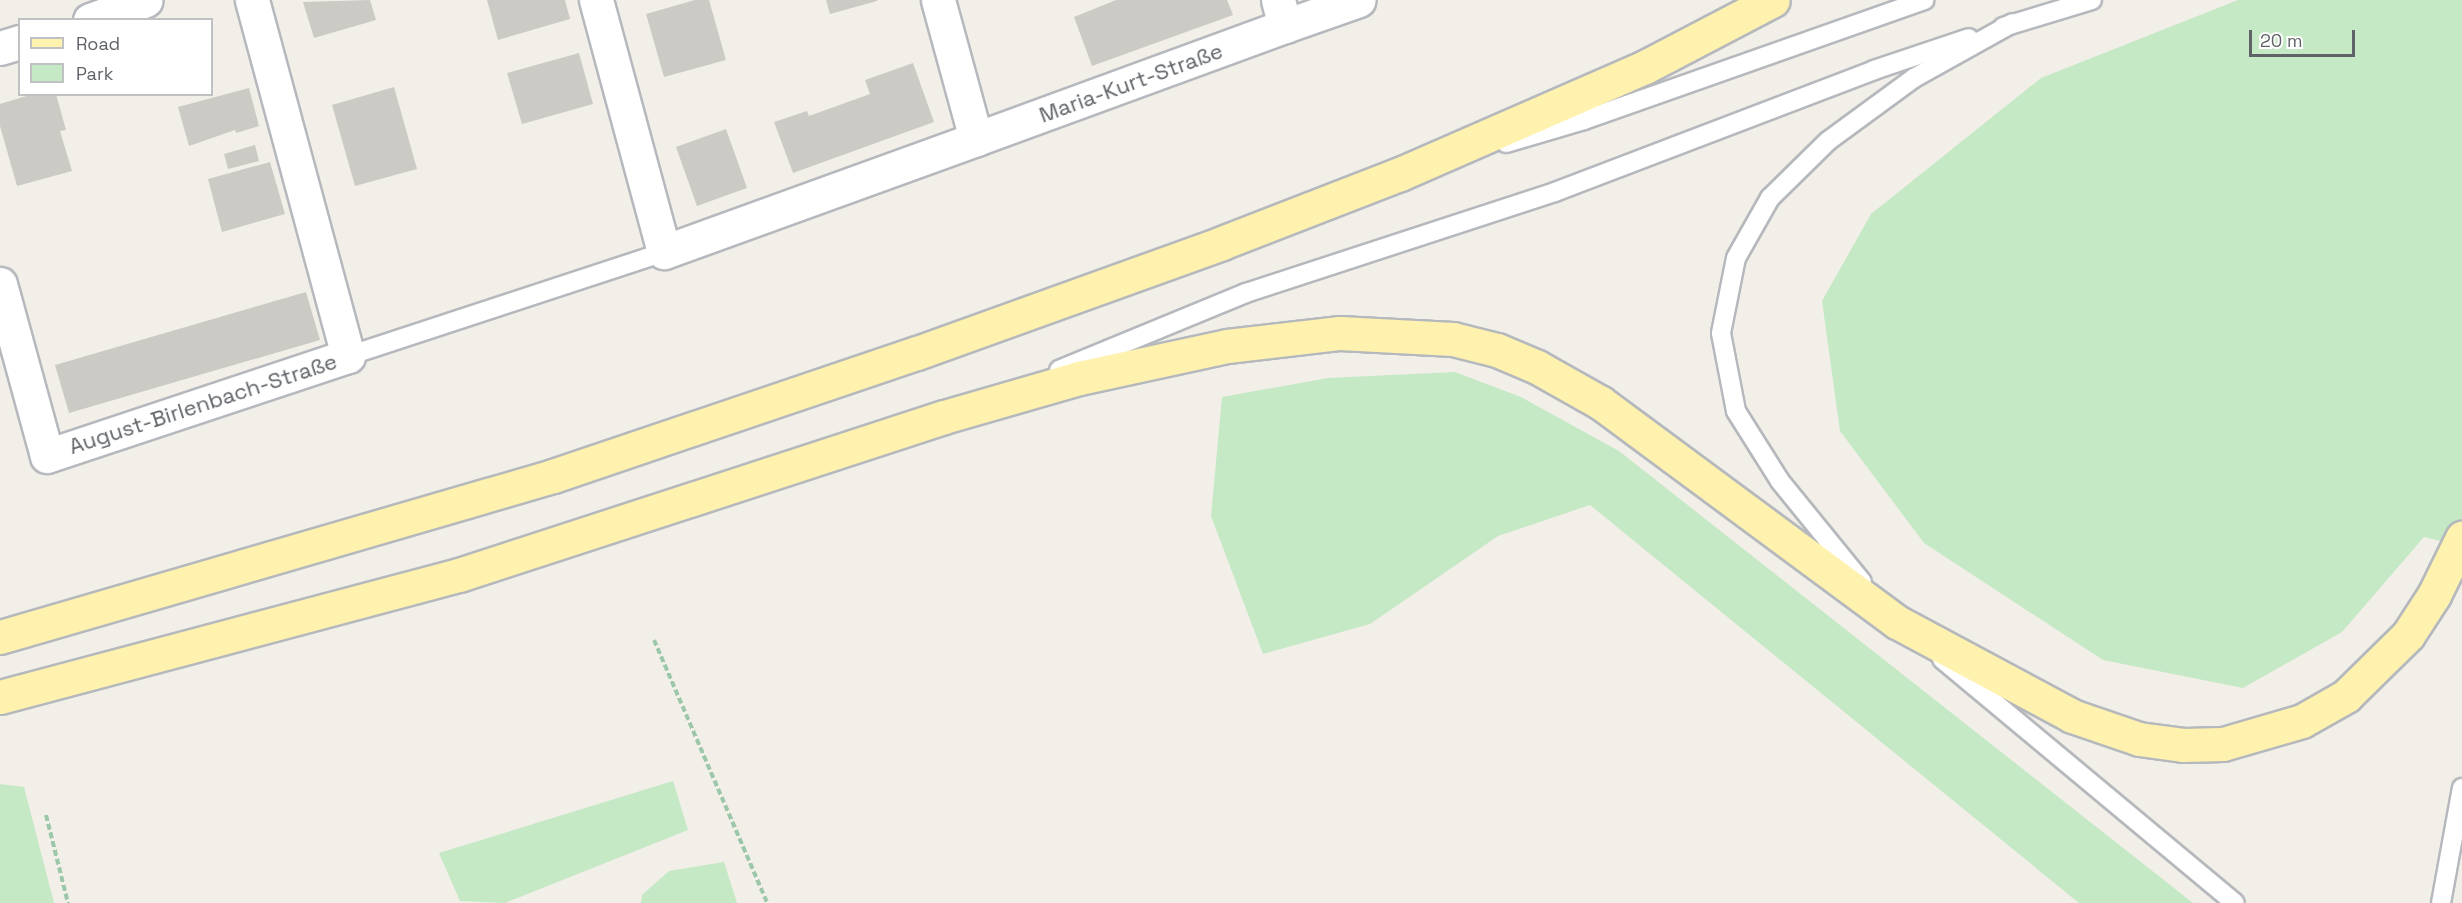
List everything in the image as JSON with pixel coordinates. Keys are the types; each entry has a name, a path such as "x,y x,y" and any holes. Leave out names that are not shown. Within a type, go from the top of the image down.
{"main road":[{"path":"0,637 553,476 939,345 1222,243 1400,174 1645,67 1773,0"},
{"path":"0,697 459,575 944,417 1079,378 1227,346 1340,333 1453,339 1497,350 1537,367 1601,403 1897,622 2072,716 2139,739 2223,744 2302,721 2346,696 2375,671 2408,635 2434,595 2462,538"}],"street":[{"path":"96,18 146,0"},
{"name":"August-Birlenbach-Straße","path":"0,284 48,456 348,356 252,0"},
{"path":"596,0 664,252"},
{"path":"938,0 976,139"},
{"name":"Maria-Kurt-Straße","path":"664,252 976,139 1281,13 1359,0"},
{"path":"0,48 18,43"}],"lane":[{"path":"1400,174 1584,120 1924,0"},
{"path":"944,417 1246,292 1555,192 1874,70 2013,23 2092,0"},
{"path":"2013,23 1914,78 1828,141 1770,198 1736,258 1720,333 1737,411 1780,481 1897,622 2235,903"},
{"path":"348,356 664,252"},
{"path":"2442,903 2462,788"}],"path":[{"path":"654,640 767,903"},
{"path":"46,815 68,903"}],"green space":[{"path":"2238,0 2462,0 2462,546 2424,537 2342,632 2243,688 2103,660 1924,543 1840,431 1822,301 1871,214 2041,78"},
{"path":"1455,372 1521,397 1619,451 2193,903 2079,903 1590,505 1498,536 1370,624 1263,654 1211,516 1222,397 1328,378"},
{"path":"673,781 688,830 505,903 460,901 439,853"},
{"path":"0,784 24,787 54,903 0,903"},
{"path":"724,862 737,903 641,903 642,895 669,871"}],"building":[{"path":"370,0 376,20 314,38 303,2"},
{"path":"487,0 565,0 570,19 498,40"},
{"path":"695,0 709,0 726,60 664,77 646,14"},
{"path":"826,0 877,0 877,1 830,14"},
{"path":"1116,0 1227,0 1233,15 1092,66 1074,17"},
{"path":"579,53 593,104 522,124 507,73"},
{"path":"913,63 934,122 793,173 774,122 807,111 809,116 870,94 865,80"},
{"path":"394,87 417,169 355,186 332,105"},
{"path":"249,88 259,126 236,133 235,130 189,146 178,107"},
{"path":"26,96 57,96 66,130 60,131 72,171 17,186 0,126 0,104"},
{"path":"726,129 747,188 697,206 676,147"},
{"path":"255,145 259,161 228,169 224,154"},
{"path":"270,162 285,214 222,232 208,179"},
{"path":"306,292 320,340 69,413 55,365"}]}
